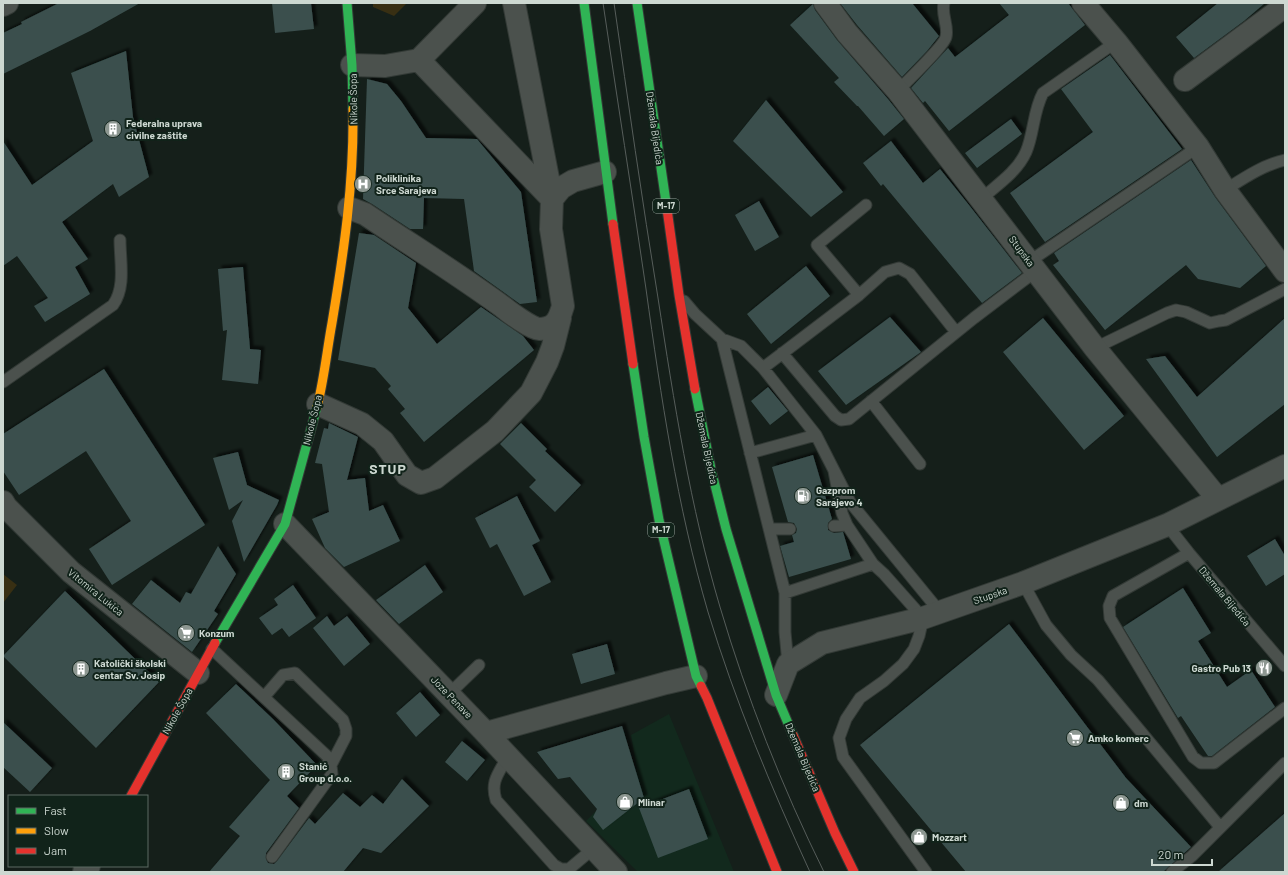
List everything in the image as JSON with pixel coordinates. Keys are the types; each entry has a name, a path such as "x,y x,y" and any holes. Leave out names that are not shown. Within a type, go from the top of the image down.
{"main road":[{"name":"Nikole Šopa","path":"132,795 198,673 285,524 318,404 341,267 352,175 354,124 352,65 346,3"},
{"name":"Džemala Bijedića","path":"637,3 679,295 697,401 726,529 776,695 854,872"},
{"name":"M-17","path":"584,5 605,172 644,437 659,520 696,676 707,698 777,872"}],"street":[{"path":"3,5 7,3"},
{"path":"352,65 385,66 419,60 475,3"},
{"path":"318,404 362,424 383,441 407,474 421,483 435,478 495,431 531,393 547,362 553,346 563,306 551,229 552,199 514,3"},
{"name":"Stupska","path":"825,3 848,33 898,91 1095,348 1218,499"},
{"path":"1083,3 1116,42 1198,147 1225,190 1285,271"},
{"path":"1185,80 1285,6"},
{"path":"419,60 552,199"},
{"path":"552,199 561,188 572,181 605,172"},
{"path":"349,208 365,214 489,297 516,317 537,329 550,328 560,318"},
{"name":"Stupska","path":"788,664 822,643 931,615 1022,583 1167,525 1285,466"},
{"name":"Vitomira Lukića","path":"4,507 71,572 198,673"},
{"name":"Joze Penave","path":"285,524 508,756 616,872"},
{"path":"776,695 788,664"},
{"path":"486,733 696,676"}],"lane":[{"path":"898,91 938,49 946,38 944,3"},
{"path":"981,198 1016,169 1026,152 1042,93 1116,42"},
{"path":"782,353 835,416 841,420 849,419 956,332 1033,266 1198,147"},
{"path":"1225,190 1247,176 1276,162 1285,160"},
{"path":"859,295 817,244 866,205"},
{"path":"3,382 113,305 121,289 120,240"},
{"path":"763,368 859,295 885,272 899,268 910,274 956,332"},
{"path":"1095,348 1176,310 1186,312 1210,322 1226,320 1285,289"},
{"path":"679,295 695,314 722,339 740,346 763,368 816,435 850,502 931,615"},
{"path":"722,339 785,593 785,632 788,664"},
{"path":"871,401 920,464"},
{"path":"750,452 816,435"},
{"path":"834,471 842,513 847,526 873,564 931,615"},
{"name":"Džemala Bijedića","path":"1167,525 1285,666"},
{"path":"834,526 847,526"},
{"path":"769,529 790,529"},
{"path":"1189,553 1113,596 1109,606 1110,618 1193,757 1201,763 1214,763 1285,708"},
{"path":"785,593 873,564"},
{"path":"1022,583 1046,625 1071,655 1098,680 1220,827"},
{"path":"926,872 843,757 839,738 846,719 860,698 898,669 914,649 919,636 931,615"},
{"path":"212,649 327,756 331,765 332,774 272,857"},
{"path":"449,694 479,665"},
{"path":"264,698 284,675 295,673 343,720 346,729 346,736 331,765"},
{"path":"508,756 493,784 496,800 554,865 561,869 569,869 594,848"},
{"path":"1172,872 1192,856 1285,763"}],"shaded area":[{"path":"373,3 407,3 394,16 373,7"},
{"path":"3,574 17,585 3,603"},
{"path":"669,714 734,872 638,872 586,821 637,770 631,735"}],"building":[{"path":"59,3 140,3 90,31 3,74 3,33"},
{"path":"272,3 311,3 314,29 275,33"},
{"path":"840,3 912,3 939,36 902,77"},
{"path":"999,3 1068,3 1085,25 949,131 925,101 923,103 911,88 948,48 955,57 1009,15"},
{"path":"1218,3 1265,3 1244,21 1194,58 1176,37"},
{"path":"813,4 815,10 837,40 904,119 884,136 858,106 834,82 839,78 790,25"},
{"path":"126,51 133,117 149,177 119,197 113,184 62,222 88,259 75,267 90,294 45,322 34,306 48,298 17,256 3,266 3,141 32,185 93,141 71,73"},
{"path":"1110,55 1182,149 1045,242 1010,193 1093,132 1061,89"},
{"path":"367,79 387,84 401,101 426,138 477,139 521,192 537,302 520,304 474,271 464,199 424,198 423,229 410,229 363,199"},
{"path":"766,100 843,192 811,217 733,141"},
{"path":"1011,119 1022,134 977,168 965,153"},
{"path":"891,141 923,183 940,169 1022,273 982,303 883,184 881,186 863,163"},
{"path":"1191,160 1215,197 1266,266 1240,288 1198,279 1186,265 1105,330 1053,265 1059,261 1054,253"},
{"path":"759,201 779,237 755,251 735,215"},
{"path":"359,233 374,235 416,263 408,308 437,344 481,307 523,336 534,350 424,442 400,413 405,409 388,389 391,386 375,368 338,360"},
{"path":"806,266 830,296 771,344 747,314"},
{"path":"243,267 250,349 261,350 258,384 222,380 227,330 223,331 218,269"},
{"path":"890,317 921,352 846,405 818,371"},
{"path":"1043,318 1124,416 1084,450 1003,352"},
{"path":"1285,318 1285,404 1217,457 1146,359 1165,356 1197,397"},
{"path":"104,369 205,525 112,585 89,549 131,521 86,451 19,495 3,471 3,434"},
{"path":"768,387 788,411 770,425 751,401"},
{"path":"329,423 358,437 347,480 365,478 369,511 383,505 400,541 344,567 325,548 312,519 329,512 322,464 315,463 324,428 328,429"},
{"path":"521,423 547,449 545,451 581,485 555,512 529,487 536,480 500,444"},
{"path":"238,452 247,485 279,500 244,562 232,521 243,500 229,510 213,458"},
{"name":"Gazprom Sarajevo 4","path":"813,455 832,519 828,523 828,530 834,533 843,532 851,559 789,577 780,546 794,542 792,535 796,533 797,529 794,523 788,522 772,467"},
{"path":"517,496 540,541 532,545 551,582 524,596 497,544 490,548 475,518"},
{"path":"1275,539 1285,556 1285,574 1266,586 1247,556"},
{"path":"218,546 236,574 214,611 218,614 192,652 132,604 151,580 180,603 186,592 191,594"},
{"path":"425,565 443,592 399,624 376,600"},
{"path":"293,585 316,618 289,637 282,628 272,635 259,618 278,605 274,599"},
{"path":"1183,588 1211,633 1198,641 1227,687 1251,670 1275,707 1212,756 1208,756 1181,716 1178,718 1123,627"},
{"name":"Katolički školski centar Sv. Josip","path":"65,591 159,682 96,748 3,656"},
{"path":"327,616 334,626 347,616 370,644 344,666 313,628"},
{"path":"1009,624 1126,778 1191,847 1163,872 966,872 860,745"},
{"path":"607,644 615,674 581,684 572,654"},
{"name":"Stanić Group d.o.o.","path":"236,684 273,719 317,765 287,796 299,808 266,853 268,863 274,864 277,861 309,818 315,824 343,793 360,807 372,795 383,804 402,779 429,806 381,853 363,848 343,872 209,872 240,836 229,827 270,780 206,713"},
{"path":"420,692 440,715 416,737 396,713"},
{"path":"3,722 52,768 30,792 3,767"},
{"path":"622,726 644,798 603,830 593,817 597,809 570,777 558,779 537,752"},
{"path":"462,741 485,760 467,781 445,762"},
{"path":"689,789 708,839 658,858 639,808"},
{"path":"1285,813 1285,872 1218,872"}],"tram line":[{"path":"603,3 664,411 687,532 708,612 730,678 781,808 810,872"},
{"path":"614,3 670,376 691,492 709,569 730,641 766,742 794,808 824,872"}],"traffic: fast":[{"path":"347,3 352,65 353,109"},
{"path":"584,3 613,224"},
{"path":"637,3 667,209"},
{"path":"633,364 659,520 696,676 701,686"},
{"path":"695,389 711,469 726,529 776,695 793,735"},
{"path":"215,643 285,524 317,407"}],"traffic: slow":[{"path":"317,407 324,376 344,243 352,164 353,109"}],"traffic: jam":[{"path":"667,209 679,295 695,389"},
{"path":"613,224 633,364"},
{"path":"132,795 215,643"},
{"path":"701,686 777,872"},
{"path":"793,735 835,833 854,872"}],"place":[{"name":"Federalna uprava civilne zaštite","path":"113,129"},
{"name":"Poliklinika Srce Sarajeva","path":"363,184"},
{"name":"Gazprom Sarajevo 4","path":"803,496"},
{"name":"Konzum","path":"186,633"},
{"name":"Gastro Pub 13","path":"1264,668"},
{"name":"Katolički školski centar Sv. Josip","path":"81,669"},
{"name":"Amko komerc","path":"1075,738"},
{"name":"Stanić Group d.o.o.","path":"286,772"},
{"name":"Mlinar","path":"625,802"},
{"name":"dm","path":"1121,803"},
{"name":"Mozzart","path":"919,837"}],"district":[{"name":"STUP","path":"388,469"}]}
